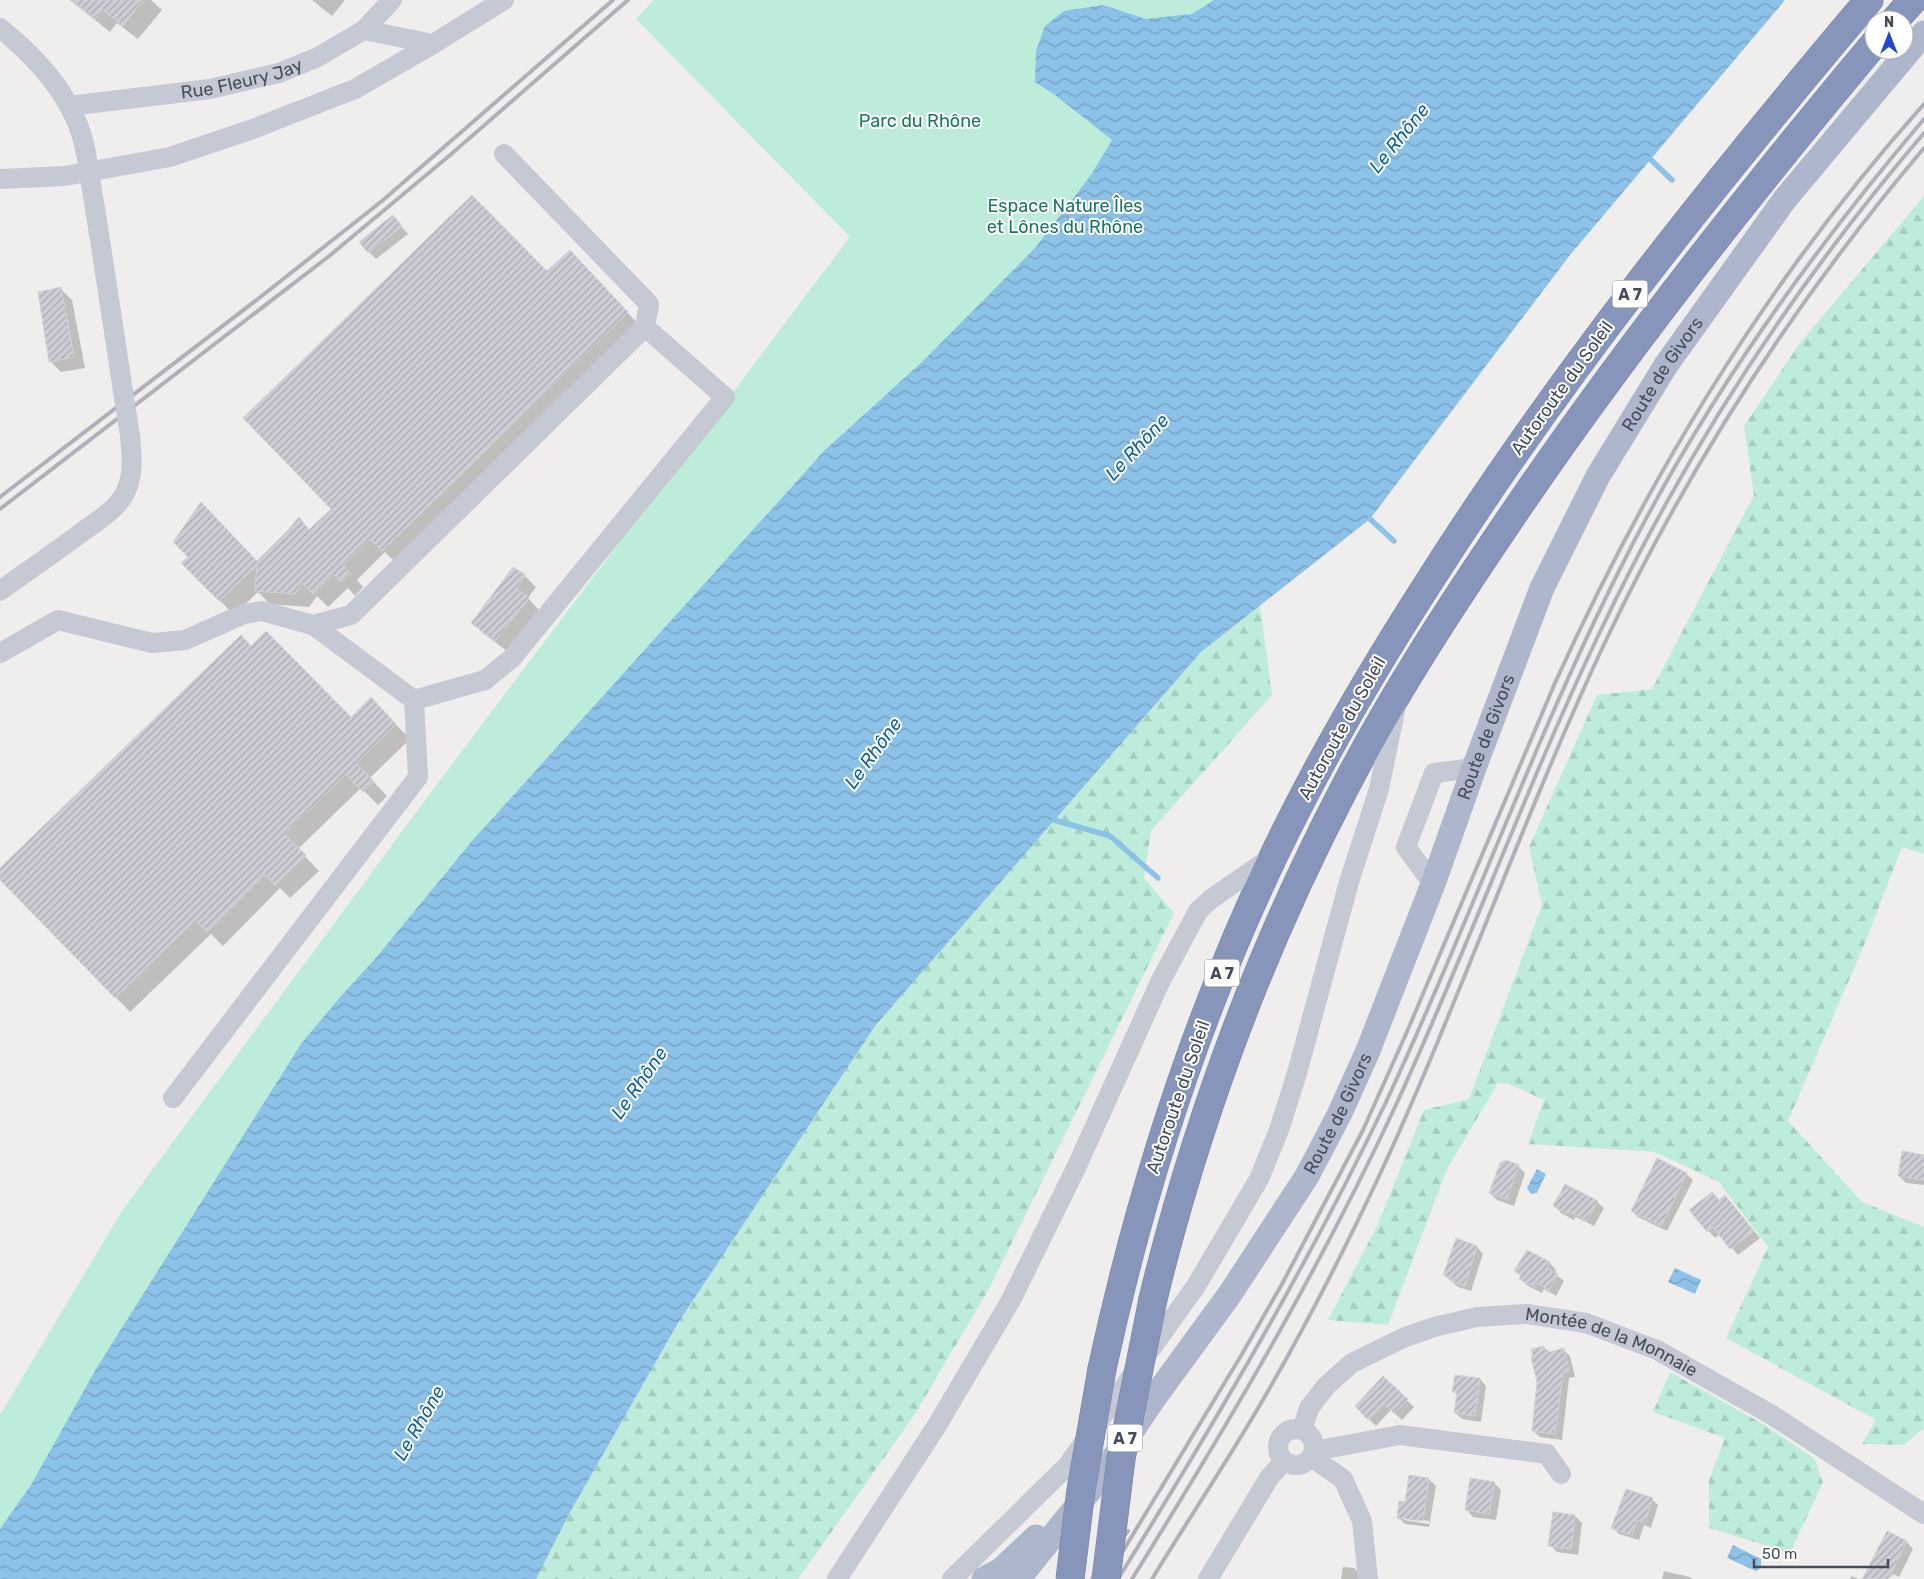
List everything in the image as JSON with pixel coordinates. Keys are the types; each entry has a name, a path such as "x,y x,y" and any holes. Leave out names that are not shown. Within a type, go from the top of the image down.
{"highway":[{"name":"Autoroute du Soleil","path":"1070,1579 1081,1490 1102,1369 1124,1274 1151,1176 1173,1108 1218,983 1273,856 1318,768 1381,657 1459,534 1536,422 1669,244 1780,106 1869,0"},
{"path":"1904,10 1913,0"},
{"name":"Autoroute du Soleil","path":"1106,1579 1121,1459 1152,1299 1181,1191 1202,1125 1249,995 1275,933 1333,810 1400,689 1438,626 1503,528 1612,373 1768,171 1864,56"}],"main road":[{"name":"Route de Givors","path":"1018,1579 1103,1474 1154,1398 1230,1294 1307,1176 1339,1115 1367,1053 1433,884 1474,768 1542,588 1598,476 1666,364 1785,199 1924,33"},
{"name":"Route de Givors","path":"984,1579 1001,1570 1103,1474"}],"street":[{"name":"Rue Fleury Jay","path":"69,106 210,90 279,73 318,57 364,30 392,0"},
{"path":"0,179 65,176 170,157 250,130 356,89 434,44 504,0"},
{"path":"0,28 27,52 51,79 79,125 86,153 133,457 132,471 124,494 117,504 75,538 0,591"},
{"path":"364,30 434,44"},
{"path":"313,625 351,615 645,327 649,304 504,154"},
{"path":"414,700 486,680 512,658 725,397 645,327"},
{"path":"0,653 58,620 152,644 185,640 244,614 262,611 313,625 414,700"},
{"path":"952,1579 1067,1466 1196,1286 1259,1179 1274,1143 1297,1073 1354,865 1379,789 1400,689"},
{"path":"173,1098 418,777 414,700"},
{"path":"1433,884 1406,847 1434,773 1474,768"},
{"path":"837,1579 936,1427 1012,1300 1076,1168 1160,982 1198,911 1211,899 1273,856"},
{"name":"Montée de la Monnaie","path":"1302,1430 1309,1408 1327,1385 1352,1363 1403,1338 1434,1327 1477,1318 1527,1314 1586,1323 1657,1350 1772,1415 1924,1514"},
{"path":"1312,1454 1312,1439 1302,1430 1289,1431 1281,1437 1278,1446 1280,1456 1284,1461 1295,1465 1303,1464 1312,1454 1400,1434 1547,1454 1561,1474"},
{"path":"1312,1454 1343,1479 1362,1521 1368,1579"},
{"path":"1208,1579 1269,1478 1284,1461"}],"green space":[{"name":"Espace Nature Îles et Lônes du Rhône","path":"654,0 1515,0 0,1579 0,1415 122,1211 437,784 850,237 636,19"},
{"path":"1924,196 1924,854 1902,847 1865,943 1788,1121 1862,1202 1924,1227 1924,1428 1904,1445 1862,1444 1876,1420 1726,1338 1768,1247 1719,1182 1655,1152 1528,1144 1544,1100 1509,1084 1498,1083 1447,1169 1388,1325 1328,1320 1378,1224 1424,1110 1469,1099 1542,905 1529,847 1597,695 1652,689 1754,495 1744,426 1800,343"},
{"path":"1260,605 1272,695 1151,831 1144,878 1174,913 990,1287 915,1414 798,1579 536,1579 569,1514 678,1323 875,1026 1201,652"},
{"path":"1670,1372 1763,1424 1814,1458 1823,1482 1790,1553 1709,1528 1709,1480 1725,1438 1653,1412"}],"water":[{"name":"Le Rhône","path":"1214,0 1785,0 1570,255 1370,519 1201,652 875,1026 678,1323 569,1514 536,1579 0,1579 0,1529 31,1485 96,1369 301,1044 375,959 473,840 825,450 923,361 1036,247 1091,175 1112,140 1055,95 1035,82 1036,51 1045,26 1064,11 1103,5 1146,19 1192,14"},
{"path":"1537,1169 1546,1174 1537,1193 1531,1194 1527,1188"},
{"path":"1675,1268 1701,1280 1695,1294 1668,1282"},
{"path":"1733,1545 1761,1559 1761,1567 1756,1571 1727,1558"}],"building":[{"path":"72,0 143,0 123,26 102,9 95,19"},
{"path":"472,195 547,271 570,250 628,312 382,551 370,539 343,565 350,573 340,582 334,574 313,594 302,583 295,594 255,591 257,565 219,601 181,563 188,557 173,542 201,502 257,561 299,517 309,530 331,509 243,418"},
{"path":"393,215 402,226 368,253 359,242"},
{"path":"61,287 74,357 49,362 38,292"},
{"path":"513,567 526,575 516,588 529,598 495,641 471,623"},
{"path":"266,631 351,717 371,697 396,724 356,763 374,781 363,792 346,774 284,834 306,855 275,885 265,875 207,932 195,920 115,998 0,880 0,868 241,635 251,646"},
{"path":"1902,1151 1924,1155 1924,1180 1898,1176"},
{"path":"1657,1158 1687,1173 1661,1226 1631,1211"},
{"path":"1506,1160 1519,1165 1507,1199 1489,1193 1500,1163"},
{"path":"1565,1184 1598,1201 1587,1221 1569,1211 1567,1214 1553,1206"},
{"path":"1712,1192 1719,1200 1725,1195 1754,1231 1730,1249 1713,1227 1707,1232 1689,1210"},
{"path":"1456,1238 1477,1246 1465,1286 1450,1281 1451,1278 1443,1275"},
{"path":"1527,1250 1550,1262 1547,1268 1558,1274 1549,1290 1537,1283 1535,1287 1519,1279 1521,1275 1514,1271"},
{"path":"1544,1346 1546,1353 1564,1348 1569,1371 1563,1372 1555,1434 1532,1431 1537,1382 1531,1349"},
{"path":"1455,1375 1480,1378 1475,1416 1454,1413 1457,1393 1452,1392"},
{"path":"1383,1376 1408,1399 1394,1413 1384,1404 1368,1420 1355,1406"},
{"path":"1409,1475 1429,1478 1423,1521 1397,1518 1399,1501 1405,1502"},
{"path":"1470,1478 1495,1482 1489,1514 1465,1510"},
{"path":"1626,1489 1653,1498 1645,1522 1637,1520 1632,1535 1611,1528"},
{"path":"1553,1512 1575,1515 1571,1549 1548,1546"},
{"path":"1887,1531 1907,1541 1888,1579 1862,1579"}],"waterway":[{"path":"1650,159 1672,180"},
{"path":"1370,519 1394,541"},
{"path":"1054,820 1110,836 1158,878"}],"railway":[{"path":"0,497 382,201 613,0"},
{"path":"0,509 328,257 449,156 628,0"},
{"path":"1106,1579 1242,1354 1282,1284 1363,1130 1406,1034 1555,683 1631,528 1717,379 1765,307 1868,170 1924,104"},
{"path":"1118,1579 1224,1403 1292,1285 1356,1164 1445,970 1557,702 1587,636 1651,510 1684,451 1720,393 1797,280 1838,225 1924,119"},
{"path":"1132,1579 1271,1347 1366,1168 1447,989 1572,692 1632,566 1668,500 1745,372 1787,310 1830,250 1924,133"},
{"path":"1152,1579 1264,1398 1354,1229 1411,1106 1578,702 1608,636 1675,506 1750,382 1791,321 1833,262 1924,148"},
{"path":"1092,1579 1128,1531"}],"park label":[{"name":"Parc du Rhône","path":"920,121"}]}
